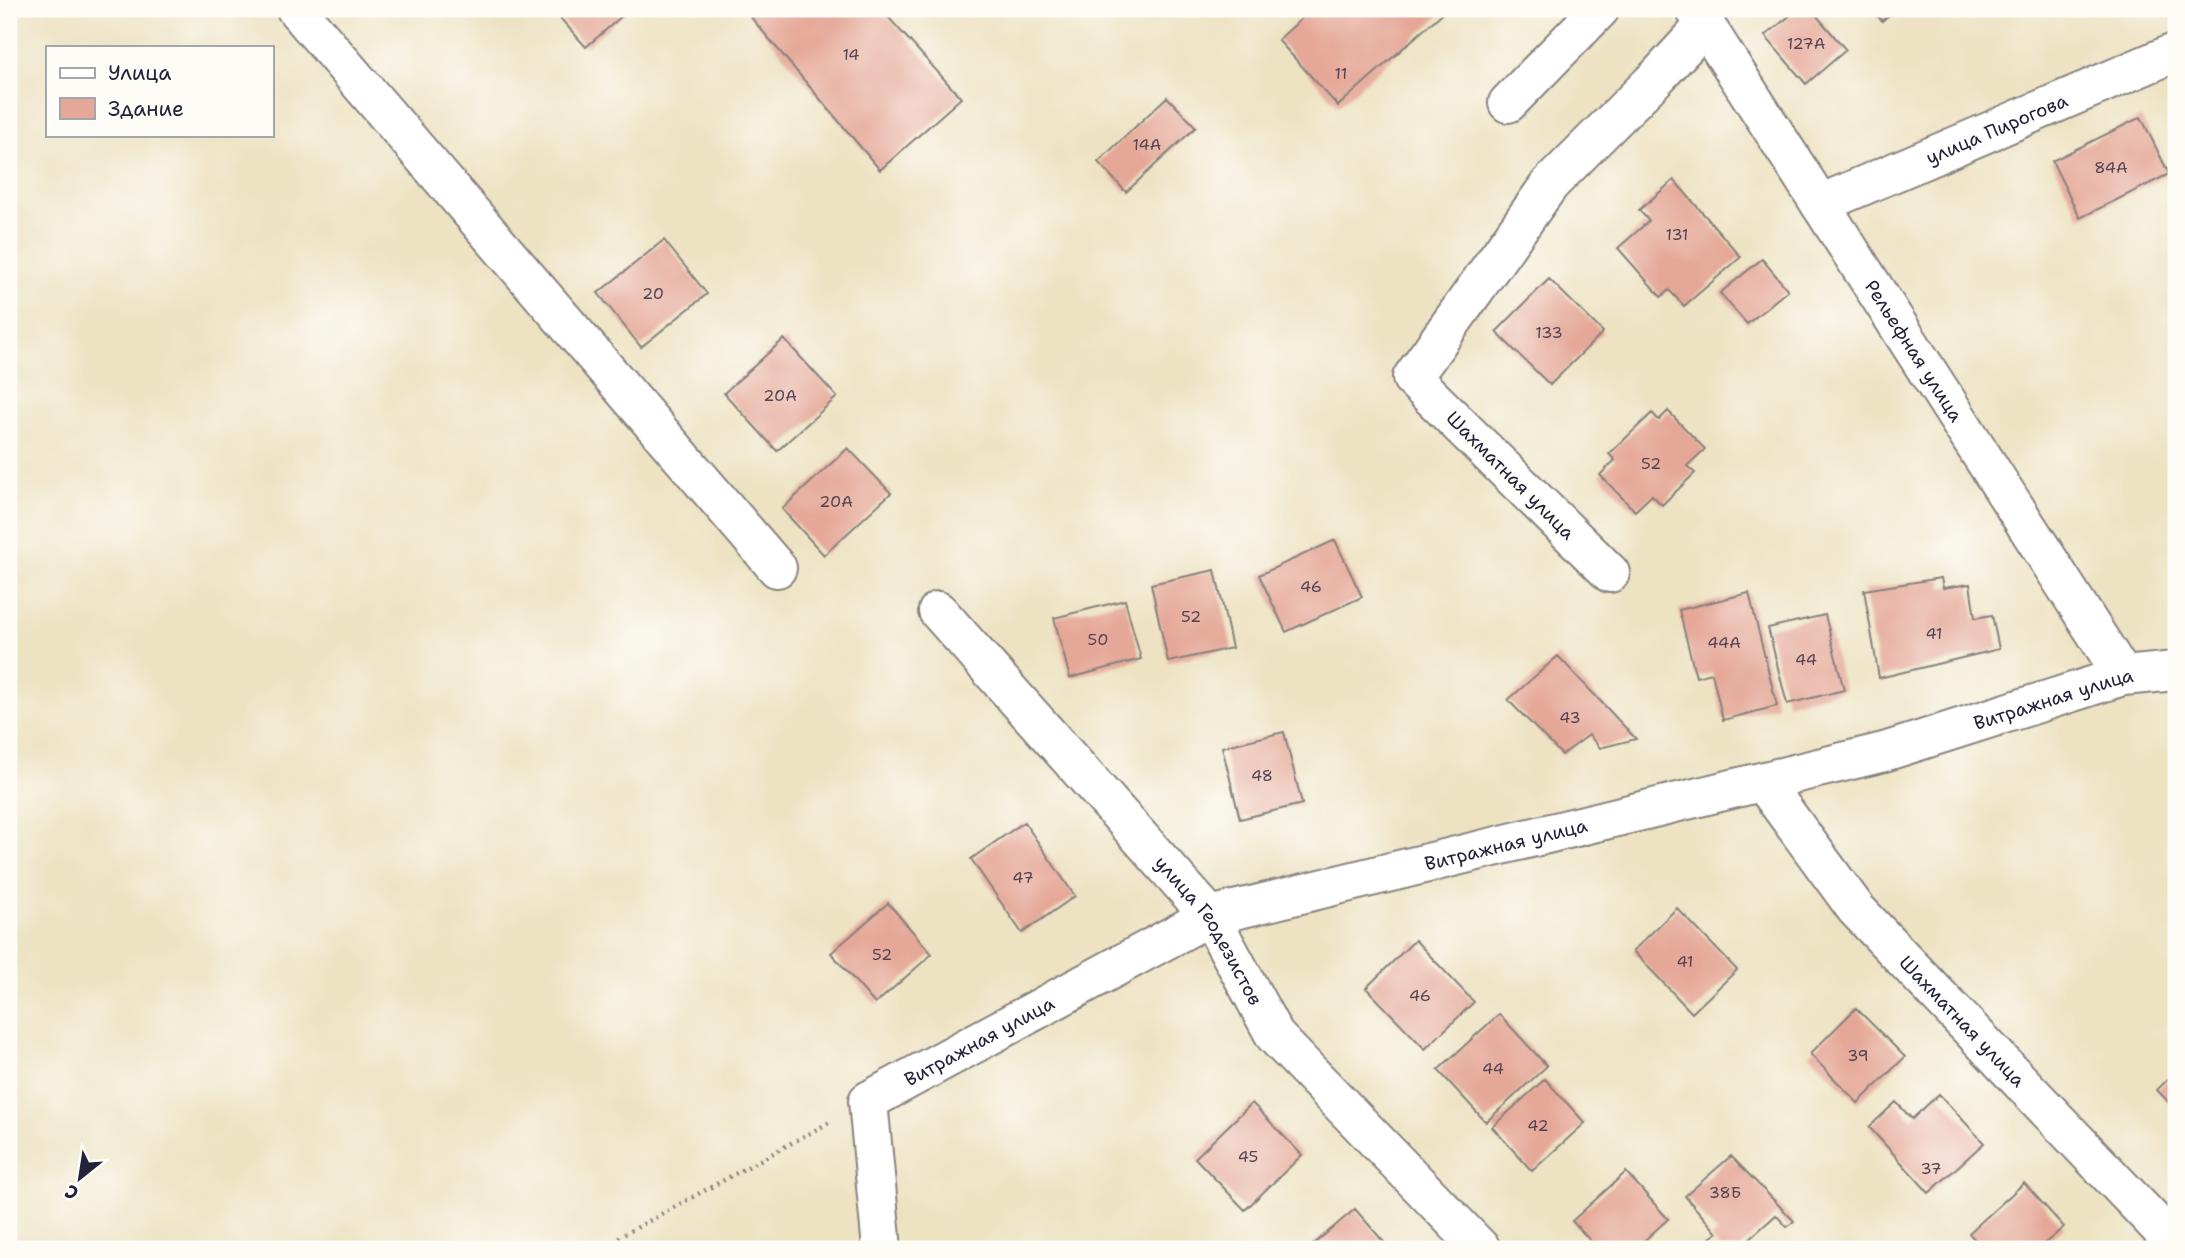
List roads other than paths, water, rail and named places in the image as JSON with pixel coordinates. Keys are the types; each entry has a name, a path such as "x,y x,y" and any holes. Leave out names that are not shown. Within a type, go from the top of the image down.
{"street":[{"path":"296,9 777,568"},
{"path":"1508,103 1600,9"},
{"name":"Рельефная улица","path":"1700,17 2123,676"},
{"name":"Шахматная улица","path":"1610,573 1412,377 1550,184 1700,17"},
{"name":"улица Пирогова","path":"1819,204 2176,52"},
{"name":"улица Геодезистов","path":"938,611 1210,916 1275,1036 1481,1249"},
{"name":"Витражная улица","path":"882,1249 868,1101 1210,916 1884,752 2123,676 2176,671"},
{"name":"Шахматная улица","path":"1763,782 1856,909 2176,1245"}]}
